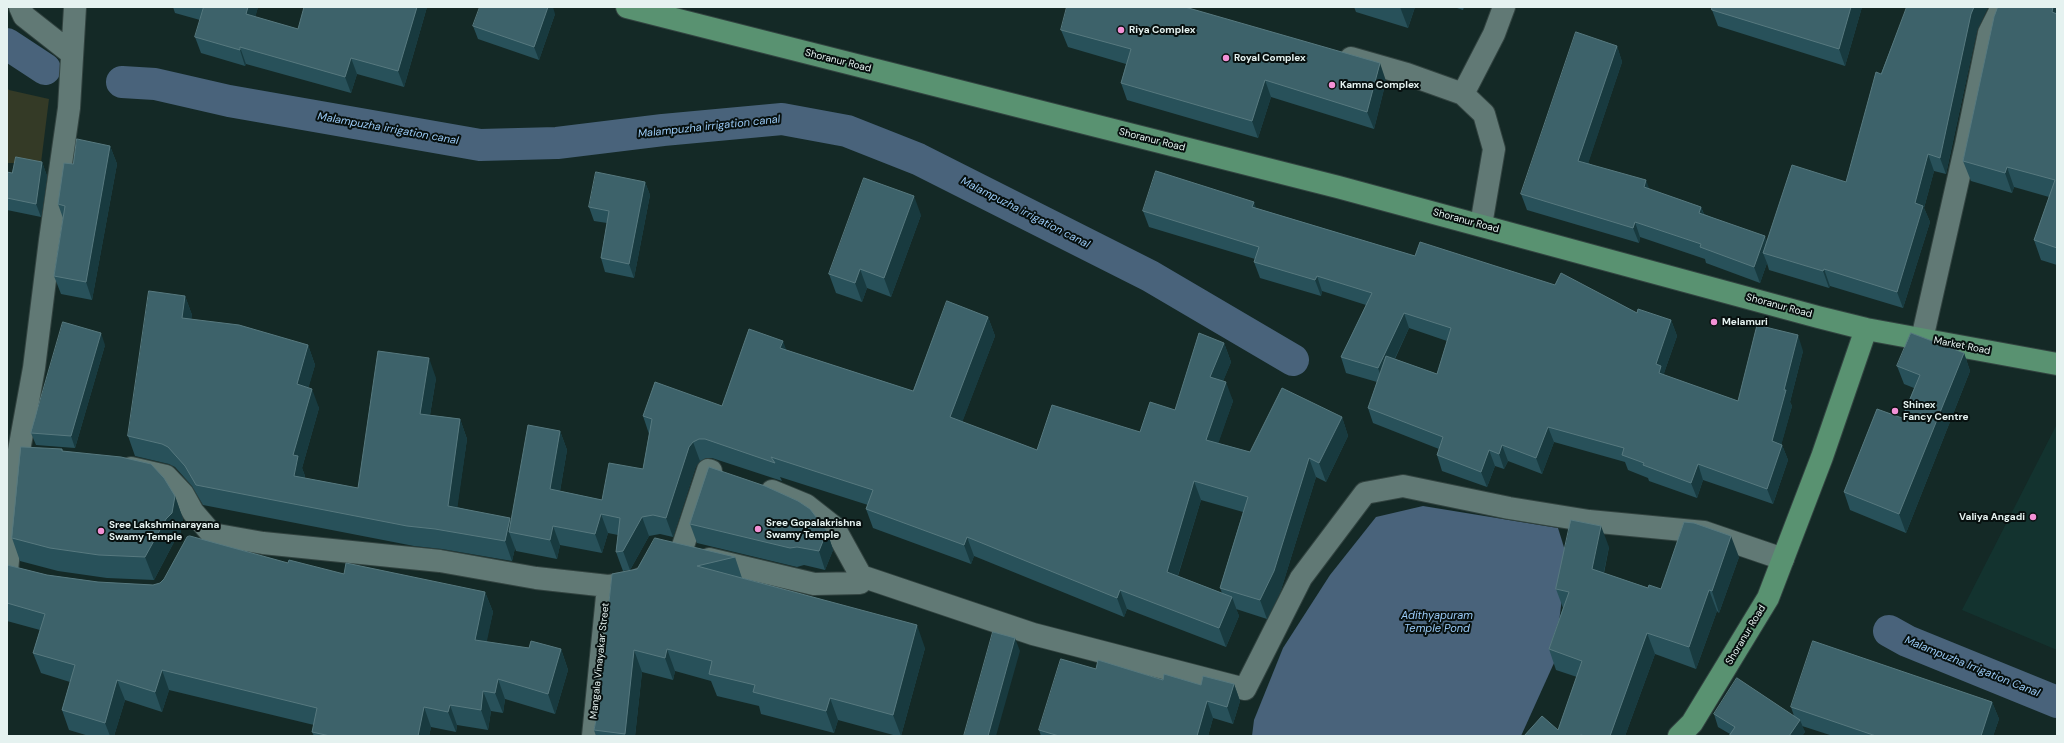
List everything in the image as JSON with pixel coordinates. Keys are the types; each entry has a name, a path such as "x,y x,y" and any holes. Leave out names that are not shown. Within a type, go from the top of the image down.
{"main road":[{"name":"Shoranur Road","path":"627,7 1338,187 1866,329 1822,456 1768,598 1692,723 1679,736"},
{"name":"Market Road","path":"1866,329 2057,364"}],"street":[{"path":"20,7 24,16 71,53"},
{"path":"14,573 34,368 50,240 69,108 71,53 75,7"},
{"path":"1463,94 1494,34 1504,7"},
{"path":"1922,339 1966,145 1989,32 2002,7"},
{"path":"1332,52 1407,74 1463,94 1484,114 1494,149 1481,226"},
{"path":"112,465 166,476 183,494 193,512 203,538 440,561 536,578 608,586 638,581 664,553 708,470 731,477"},
{"path":"664,553 814,584 860,583 861,576 834,527 806,505 752,484"},
{"path":"861,576 1033,634 1245,689 1301,578 1365,492 1403,486 1509,508 1589,521 1704,532 1783,559"},
{"name":"Mangala Vinayakar Street","path":"593,736 608,586"}],"shaded area":[{"name":"Valiya Angadi","path":"2057,424 2057,650 1962,610"}],"green space":[{"path":"7,88 9,90 49,99 41,163 7,163"}],"water":[{"name":"Adithyapuram Temple Pond","path":"1423,506 1558,528 1567,557 1554,663 1521,736 1252,736 1254,720 1283,648 1330,575 1376,517"}],"building":[{"path":"204,7 248,7 246,14 298,29 304,7 417,7 398,71 351,58 345,77 240,47 240,50 195,37"},
{"path":"480,7 548,7 534,47 473,26"},
{"path":"1067,7 1185,7 1380,63 1367,112 1265,80 1252,121 1121,83 1131,49 1061,30"},
{"path":"1712,7 1851,7 1839,49 1712,10"},
{"path":"1907,7 1974,7 1971,14 1940,158 1928,154 1915,203 1923,206 1897,292 1824,269 1823,271 1763,253 1792,165 1846,182 1876,72 1881,74"},
{"path":"1998,7 2053,7 2052,12 2057,14 2057,248 2034,240 2055,180 2007,167 2005,173 1963,161 1994,17"},
{"path":"1576,32 1617,46 1578,161 1646,180 1644,187 1701,207 1699,213 1765,236 1754,267 1700,247 1701,244 1635,222 1633,228 1521,194"},
{"path":"77,139 110,146 86,282 54,276 65,206 58,204 64,163 73,164"},
{"path":"16,157 42,162 36,204 7,198 7,172 12,173"},
{"path":"1156,171 1254,202 1252,207 1415,256 1420,242 1555,285 1561,273 1637,313 1638,309 1671,320 1656,364 1661,366 1659,373 1738,401 1757,325 1798,335 1784,390 1786,390 1772,441 1782,445 1767,489 1698,464 1691,483 1643,465 1644,463 1622,455 1624,448 1548,427 1536,458 1502,445 1499,454 1489,450 1481,472 1437,455 1443,437 1368,408 1386,356 1437,374 1451,328 1404,313 1378,368 1341,357 1372,293 1317,276 1315,280 1254,262 1259,247 1143,211"},
{"path":"596,172 645,182 629,264 601,258 609,211 589,207"},
{"path":"864,178 914,196 884,278 860,269 855,283 829,274"},
{"path":"149,291 185,296 182,318 239,325 308,345 297,384 312,389 293,455 298,456 294,476 358,488 378,351 429,358 420,414 460,419 448,506 510,518 505,541 435,529 407,526 196,485 185,466 168,447 162,444 128,436"},
{"path":"947,301 988,317 950,417 1037,450 1052,405 1140,432 1150,402 1175,410 1199,333 1224,343 1210,377 1226,382 1206,440 1250,452 1282,388 1342,417 1319,463 1309,458 1274,571 1260,600 1220,588 1248,497 1194,481 1167,572 1232,597 1219,628 1120,590 1117,598 967,537 964,545 866,509 873,490 771,457 775,463 705,439 699,439 693,442 689,447 666,518 653,515 642,517 623,551 616,552 620,518 601,514 595,534 553,526 550,540 509,532 528,425 560,431 550,489 602,500 609,463 643,469 652,419 643,416 655,382 722,406 749,329 783,341 780,348 913,391"},
{"path":"63,322 101,333 71,436 31,433"},
{"path":"1911,333 1964,353 1899,514 1844,492 1877,409 1902,418 1920,375 1897,366"},
{"name":"Sree Lakshminarayana Swamy Temple","path":"21,447 62,449 62,451 121,457 151,464 164,478 175,496 172,513 166,519 145,557 99,555 50,548 12,538"},
{"name":"Sree Gopalakrishna Swamy Temple","path":"709,467 765,486 798,501 810,509 827,531 819,551 797,547 790,548 690,524"},
{"path":"1571,520 1601,526 1592,569 1648,588 1649,585 1661,589 1684,522 1694,523 1731,536 1712,591 1709,590 1689,647 1647,633 1610,736 1524,736 1542,716 1558,730 1582,661 1549,649 1569,592 1556,589"},
{"path":"190,536 288,563 289,560 344,574 346,563 485,592 475,640 529,648 531,641 561,649 548,694 498,679 495,693 483,691 481,710 450,705 448,712 424,707 418,736 330,736 312,732 317,708 162,670 155,692 117,680 105,723 62,710 75,665 33,653 45,614 7,603 7,565 47,575 98,582 153,585 160,583 164,579 187,537"},
{"path":"655,538 735,557 697,566 917,625 893,715 830,698 826,711 753,692 755,685 709,674 712,661 667,649 665,658 634,650 625,734 594,730 597,715 612,574 637,569"},
{"path":"993,632 1015,638 988,736 964,736"},
{"path":"1813,641 1992,702 1981,736 1876,736 1791,707"},
{"path":"1061,659 1096,669 1098,660 1163,680 1164,674 1201,685 1203,676 1234,684 1227,707 1207,701 1197,736 1059,736 1039,730"},
{"path":"1737,678 1800,720 1789,736 1729,736 1735,727 1714,714"}],"waterway":[{"name":"Malampuzha irrigation canal","path":"7,44 45,69"},
{"name":"Malampuzha irrigation canal","path":"122,82 155,84 229,101 480,145 557,143 663,130 782,119 847,131 918,159 1150,276 1293,360"},
{"name":"Malampuzha Irrigation Canal","path":"1889,631 1907,641 2057,702"}],"place":[{"name":"Riya Complex","path":"1121,30"},
{"name":"Royal Complex","path":"1226,58"},
{"name":"Kamna Complex","path":"1332,85"},
{"name":"Melamuri","path":"1714,322"},
{"name":"Shinex Fancy Centre","path":"1895,411"},
{"name":"Valiya Angadi","path":"2033,517"},
{"name":"Sree Gopalakrishna Swamy Temple","path":"758,529"},
{"name":"Sree Lakshminarayana Swamy Temple","path":"101,531"}]}
